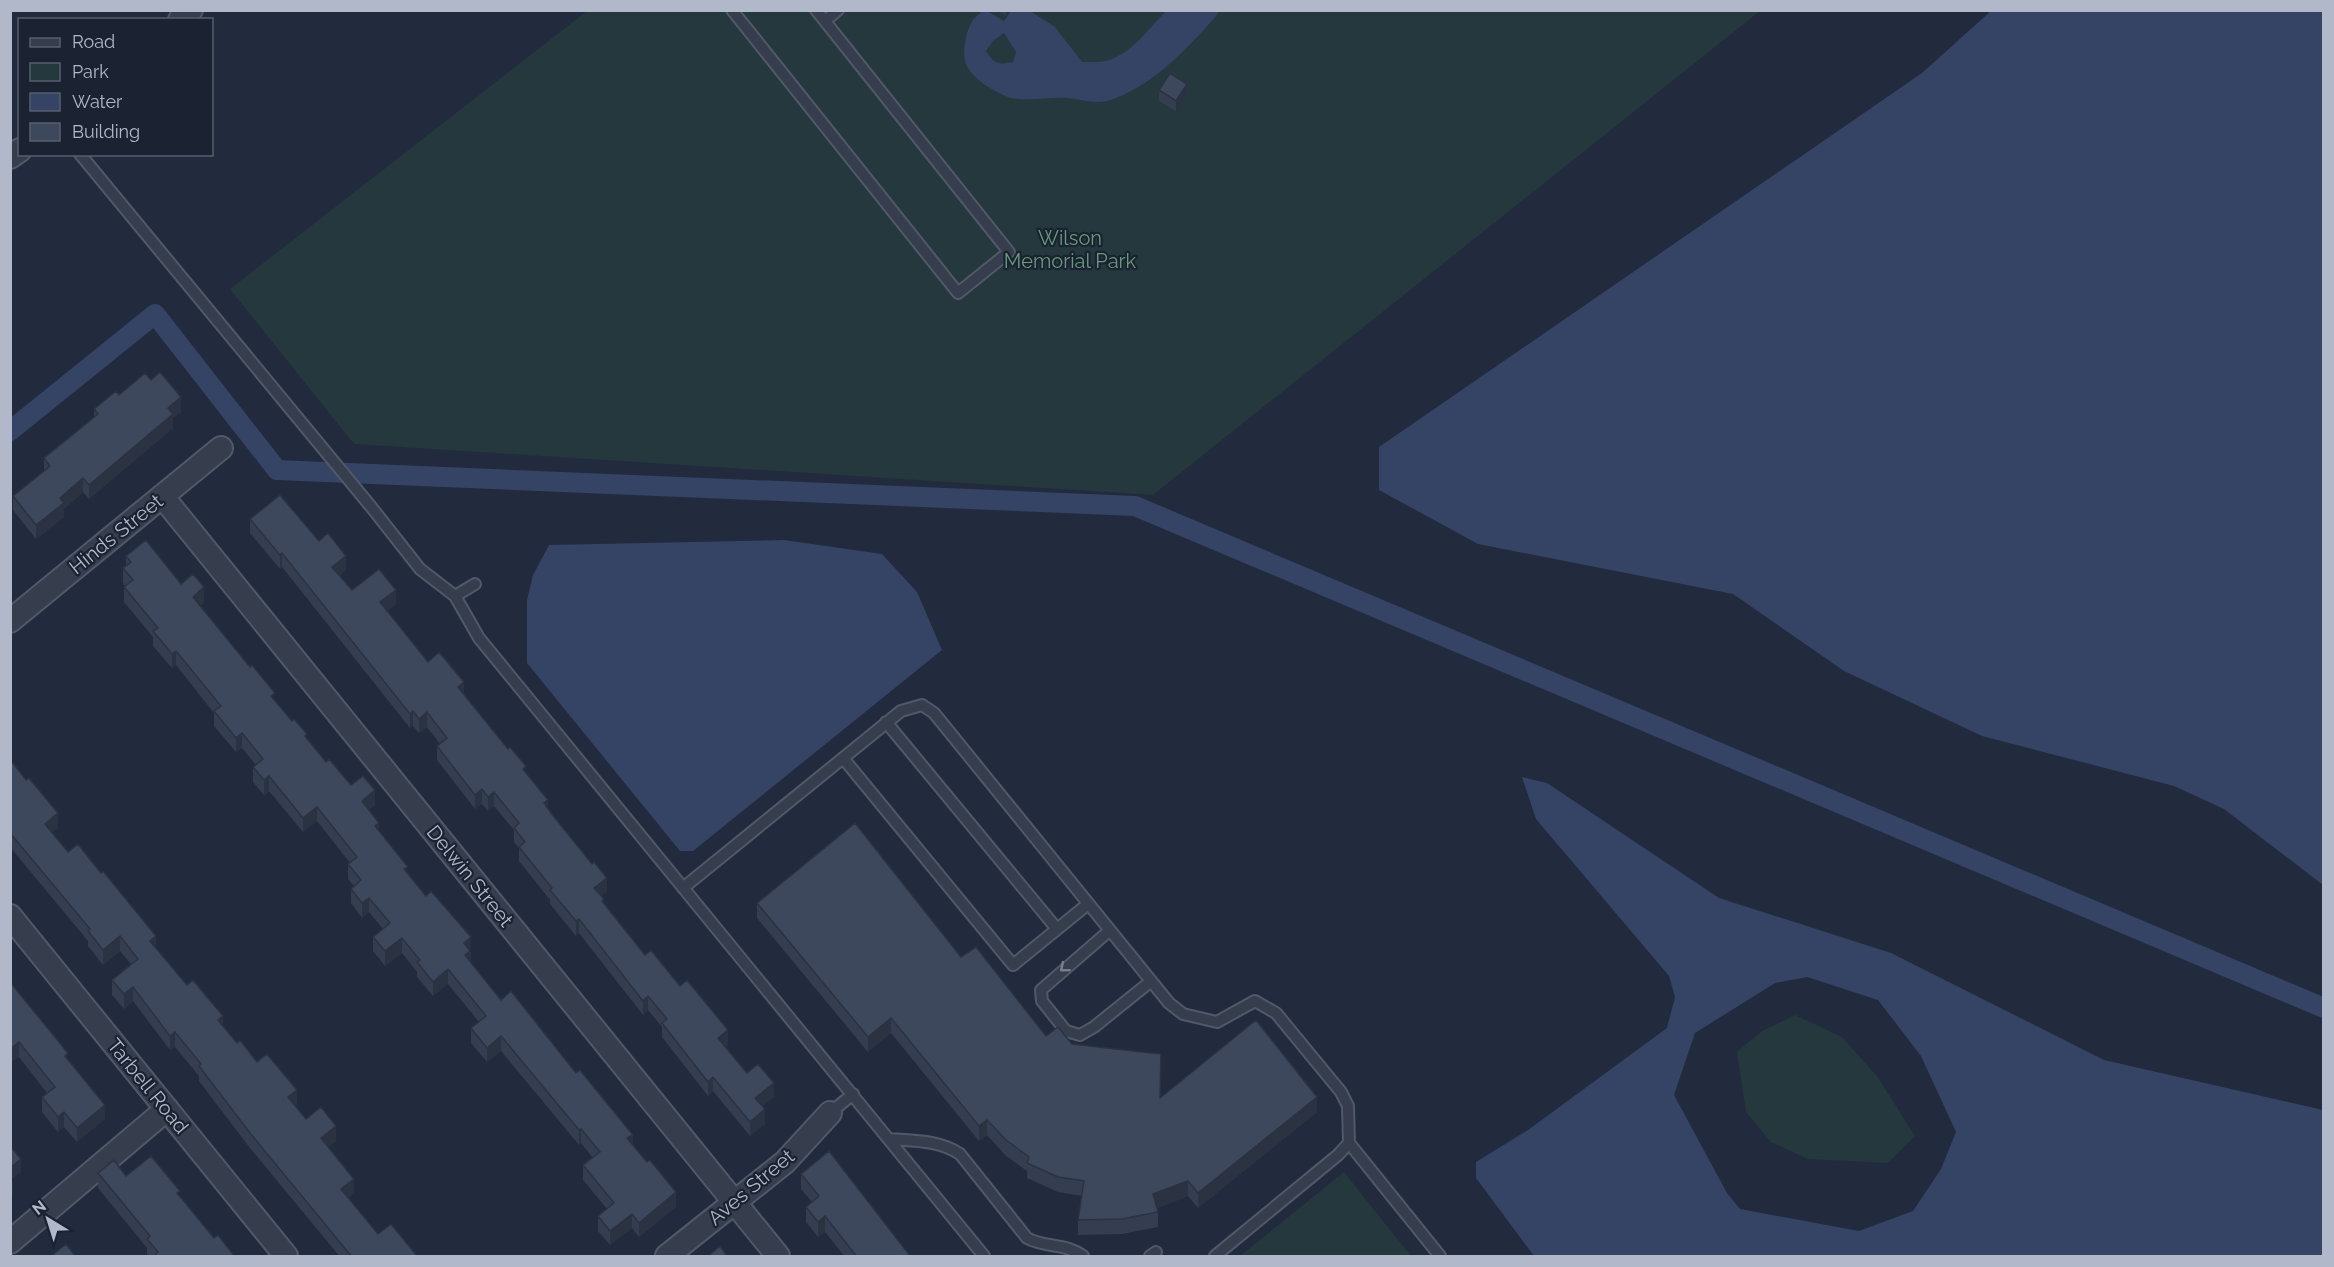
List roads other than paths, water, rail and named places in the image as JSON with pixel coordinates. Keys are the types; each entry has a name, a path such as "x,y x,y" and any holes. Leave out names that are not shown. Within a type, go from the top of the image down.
{"street":[{"name":"Hinds Street","path":"10,621 221,448"},
{"name":"Delwin Street","path":"162,496 778,1257"},
{"name":"Tarbell Road","path":"10,916 286,1257"},
{"path":"10,1242 167,1109"},
{"name":"Aves Street","path":"667,1257 786,1162 830,1113"}],"lane":[{"path":"732,10 958,293 1009,252 816,10"},
{"path":"825,21 838,10"},
{"path":"82,156 372,508 420,570 455,596 479,638 984,1257"},
{"path":"455,596 475,584"},
{"path":"683,888 886,722 901,711 922,705 934,713 1169,1003 1183,1014 1217,1022 1255,1001 1276,1013 1341,1092 1348,1106 1349,1143 1440,1257"},
{"path":"886,722 1057,929"},
{"path":"843,758 1013,965 1088,904"},
{"path":"1109,931 1041,990 1042,1001 1066,1032 1080,1035 1094,1028 1150,982"},
{"path":"830,1113 853,1094"},
{"path":"889,1139 946,1145 960,1154 1027,1238 1039,1244 1076,1251 1083,1257"},
{"path":"1215,1257 1338,1155 1349,1143"}],"water":[{"path":"984,10 1004,21 1011,11 1030,11 1055,27 1082,62 1106,61 1121,54 1135,44 1166,11 1220,11 1184,51 1154,76 1123,95 1097,102 1067,98 1008,97 980,81 968,68 964,50 970,24","holes":["1004,33 1016,52 1013,62 1000,63 994,61 986,51 993,41"]},
{"path":"1992,10 2323,11 2323,885 2224,809 2174,786 1982,736 1844,671 1733,594 1478,544 1379,490 1379,447 1922,73"},
{"path":"784,540 882,554 917,592 942,650 693,851 680,851 527,663 527,600 533,575 549,545"},
{"path":"1522,777 1547,783 1719,898 1891,953 2104,1060 2323,1110 2323,1256 1534,1256 1476,1178 1476,1162 1528,1130 1667,1028 1675,997 1669,976 1536,819","holes":["1807,977 1878,1000 1921,1056 1956,1132 1941,1169 1913,1211 1859,1231 1740,1209 1727,1193 1674,1095 1695,1033 1775,983"]}],"waterway":[{"path":"10,431 155,314 277,470 1135,506 2324,1008"}],"park label":[{"name":"Wilson Memorial Park","path":"1070,250"}]}
